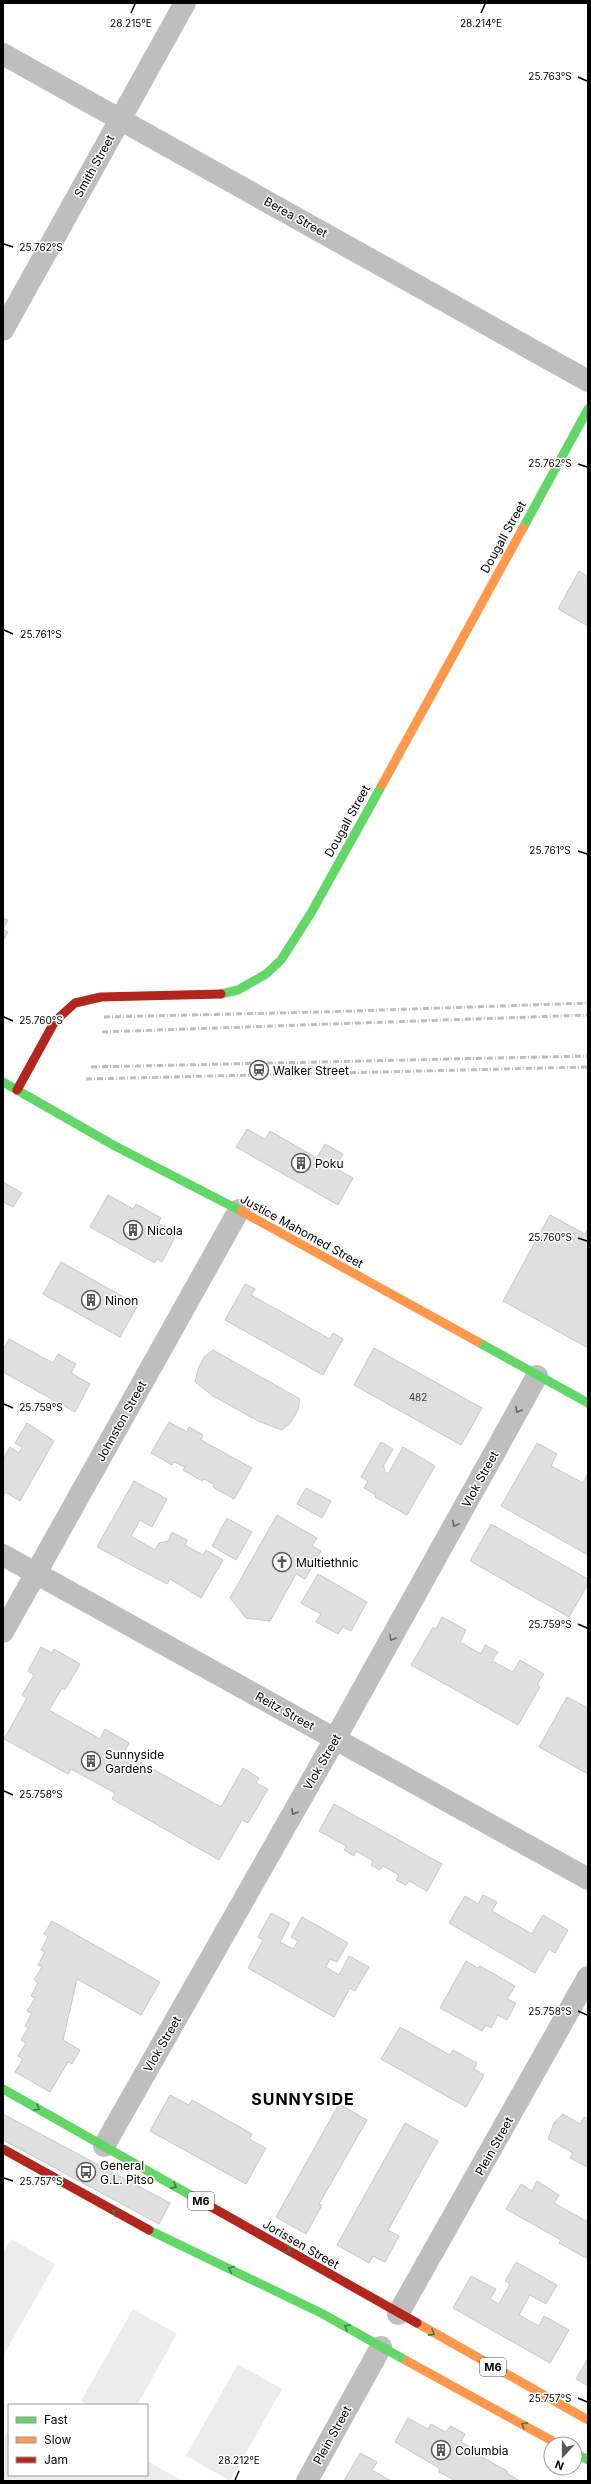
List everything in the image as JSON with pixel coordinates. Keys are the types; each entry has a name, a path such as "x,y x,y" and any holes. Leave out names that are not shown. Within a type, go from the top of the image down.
{"main road":[{"name":"Dougall Street","path":"17,1090 55,1021 75,1003 101,997 175,996 231,993 255,982 281,960 310,912 588,409"},
{"name":"Justice Mahomed Street","path":"3,1082 115,1146 239,1210 536,1376 588,1403"},
{"name":"Jorissen Street","path":"3,2089 398,2314 588,2420"},
{"path":"3,2150 135,2223 321,2313 543,2436"}],"street":[{"name":"Smith Street","path":"3,330 185,3"},
{"name":"Berea Street","path":"3,54 588,380"},
{"name":"Johnston Street","path":"3,1632 239,1210"},
{"name":"Vlok Street","path":"104,2146 336,1739 536,1376"},
{"name":"Reitz Street","path":"3,1555 588,1878"},
{"name":"Plein Street","path":"398,2314 588,1977"},
{"name":"Plein Street","path":"307,2481 381,2347"}],"shaded area":[{"path":"11,2239 55,2264 3,2356 3,2253"},
{"path":"133,2309 177,2334 138,2404 86,2404 81,2401"},
{"path":"238,2364 282,2389 230,2481 186,2456"},
{"path":"8,2431 8,2476 148,2476 148,2462 183,2481 3,2481 3,2439"}],"building":[{"path":"579,571 588,577 588,626 558,609"},
{"path":"3,918 8,920 3,929"},
{"path":"3,929 8,932 3,941"},
{"name":"Poku","path":"247,1129 265,1139 270,1131 317,1158 325,1144 343,1154 335,1168 353,1178 338,1205 236,1147"},
{"path":"3,1182 22,1193 13,1207 3,1202"},
{"name":"Nicola","path":"108,1195 133,1209 136,1204 161,1218 158,1223 177,1233 162,1262 157,1259 155,1263 90,1227"},
{"path":"550,1215 585,1234 588,1229 588,1348 503,1301"},
{"name":"Ninon","path":"61,1262 138,1305 120,1337 43,1294"},
{"path":"245,1284 255,1289 251,1295 330,1339 333,1333 343,1339 323,1375 225,1320"},
{"path":"9,1339 53,1363 58,1354 76,1364 71,1373 90,1384 75,1412 3,1372 3,1350"},
{"path":"374,1348 482,1408 461,1445 354,1385"},
{"path":"213,1350 300,1399 298,1410 291,1422 282,1430 258,1421 213,1396 195,1382 198,1369 204,1357"},
{"path":"169,1422 187,1432 189,1427 203,1435 201,1440 252,1468 234,1499 213,1487 214,1484 204,1479 202,1481 183,1470 185,1467 174,1462 172,1465 151,1453"},
{"path":"27,1423 54,1441 20,1501 5,1492 3,1497 3,1459 10,1447 19,1453 22,1447 15,1443"},
{"path":"381,1442 393,1449 383,1467 385,1469 384,1471 388,1474 403,1447 435,1466 407,1515 375,1497 376,1495 364,1488 368,1481 361,1477"},
{"path":"537,1443 557,1454 551,1466 583,1483 588,1473 588,1555 501,1506"},
{"path":"134,1481 167,1499 152,1527 140,1520 131,1536 155,1550 159,1543 168,1541 172,1532 187,1540 185,1545 203,1555 206,1550 223,1560 201,1598 170,1579 167,1584 97,1547"},
{"path":"306,1488 331,1501 322,1518 297,1504"},
{"name":"Multiethnic","path":"277,1515 317,1538 312,1546 321,1551 305,1579 296,1574 270,1621 246,1618 230,1598"},
{"path":"227,1518 252,1532 236,1560 212,1546"},
{"path":"491,1524 588,1579 588,1584 569,1617 470,1561"},
{"path":"318,1574 367,1602 351,1631 343,1627 338,1634 316,1622 321,1614 301,1603"},
{"path":"442,1617 466,1630 460,1642 481,1654 485,1645 498,1652 492,1661 513,1672 520,1660 544,1674 537,1685 540,1687 518,1725 411,1665 433,1627 436,1629"},
{"name":"Sunnyside Gardens","path":"41,1647 52,1653 54,1649 80,1664 65,1690 62,1688 49,1710 100,1739 105,1729 129,1743 124,1753 221,1807 243,1768 259,1778 256,1783 268,1789 248,1823 242,1820 219,1860 112,1799 115,1793 71,1769 68,1774 4,1739 27,1698 22,1695 34,1675 28,1671"},
{"path":"567,1697 588,1708 588,1774 539,1747"},
{"path":"334,1804 442,1864 427,1891 409,1881 406,1885 396,1880 399,1875 383,1866 380,1870 371,1865 373,1861 356,1851 354,1856 344,1850 346,1846 319,1831"},
{"path":"483,1895 497,1902 492,1911 532,1934 543,1915 568,1930 555,1953 549,1949 535,1973 449,1923 465,1896 478,1904"},
{"path":"271,1913 290,1923 280,1942 293,1949 298,1941 291,1937 302,1917 348,1943 337,1962 330,1959 326,1967 339,1975 349,1956 369,1967 355,1991 350,1988 334,2017 248,1968 263,1940 258,1937"},
{"path":"52,1921 160,1982 141,2015 77,1979 63,2040 80,2050 72,2064 68,2062 50,2092 15,2072 23,2059 18,2056 26,2043 21,2040 28,2028 25,2026 32,2013 27,2011 35,1998 31,1996 38,1983 34,1980 42,1967 38,1965 45,1952 41,1950 48,1937 44,1934"},
{"path":"466,1961 478,1968 480,1966 515,1986 507,1999 516,2003 507,2020 498,2015 491,2028 486,2025 482,2031 440,2008"},
{"path":"400,2027 450,2055 453,2050 477,2063 474,2069 484,2075 466,2107 381,2059"},
{"path":"170,2095 189,2105 192,2100 252,2134 249,2139 266,2148 246,2184 150,2131"},
{"path":"339,2104 367,2120 319,2204 322,2205 306,2234 276,2217"},
{"name":"General G.L. Pitso","path":"3,2114 170,2203 159,2224 3,2140"},
{"path":"563,2114 580,2124 584,2117 588,2119 588,2167 570,2158 573,2153 548,2139 554,2123"},
{"path":"405,2123 438,2141 388,2230 399,2236 385,2262 373,2256 369,2263 337,2245"},
{"path":"537,2181 559,2195 554,2203 588,2222 588,2255 586,2258 559,2243 561,2240 506,2209 521,2184 532,2191"},
{"path":"516,2262 557,2285 546,2304 530,2295 519,2315 539,2326 544,2316 569,2330 550,2363 453,2308 471,2276 496,2289 490,2299 499,2304 510,2284 505,2281"},
{"path":"588,2358 588,2386 576,2379"},
{"name":"Columbia","path":"408,2418 428,2429 431,2424 445,2432 451,2426 465,2434 461,2442 479,2452 480,2456 507,2471 508,2474 520,2481 456,2481 439,2472 439,2468 395,2442"},
{"path":"360,2453 377,2462 372,2470 391,2481 344,2481"}],"railway":[{"path":"104,1017 323,1012 588,1003"},
{"path":"102,1032 588,1015"},
{"path":"91,1067 588,1056"},
{"path":"86,1079 588,1067"}],"traffic: fast":[{"path":"523,528 588,409"},
{"path":"221,994 238,990 266,974 281,960 311,913 382,785"},
{"path":"3,1082 115,1146 241,1211"},
{"path":"478,1342 588,1403"},
{"path":"3,2089 199,2200"},
{"path":"149,2230 321,2313 407,2361"},
{"path":"583,2457 588,2460"}],"traffic: slow":[{"path":"382,785 523,528"},
{"path":"241,1211 478,1342"},
{"path":"417,2323 588,2420"},
{"path":"407,2361 543,2436"}],"traffic: jam":[{"path":"17,1090 55,1021 75,1003 101,997 221,994"},
{"path":"3,2149 149,2230"},
{"path":"199,2200 417,2323"}],"place":[{"name":"Walker Street","path":"259,1070"},
{"name":"Poku","path":"301,1163"},
{"name":"Nicola","path":"133,1230"},
{"name":"Ninon","path":"91,1300"},
{"name":"Multiethnic","path":"282,1562"},
{"name":"Sunnyside Gardens","path":"91,1761"},
{"name":"General G.L. Pitso","path":"86,2172"},
{"name":"Columbia","path":"441,2450"}],"district":[{"name":"SUNNYSIDE","path":"303,2099"}]}
